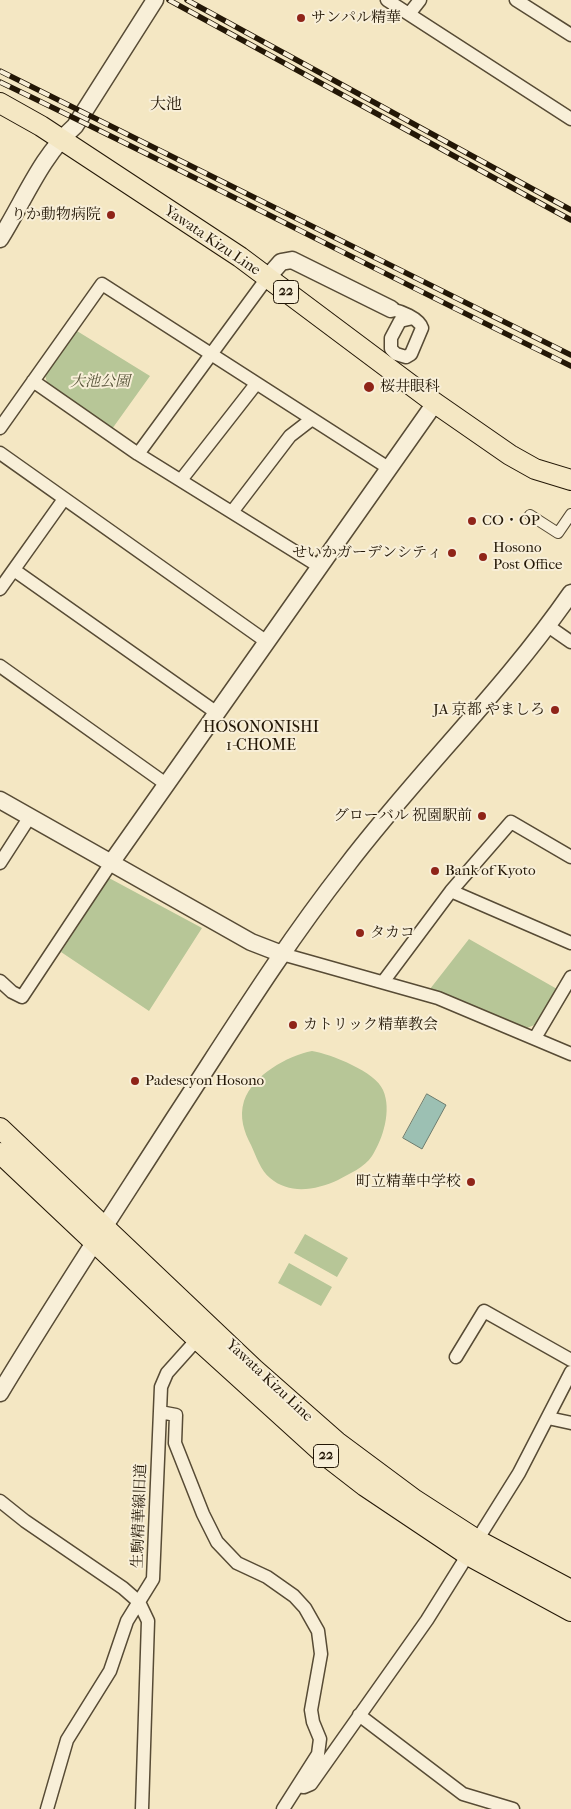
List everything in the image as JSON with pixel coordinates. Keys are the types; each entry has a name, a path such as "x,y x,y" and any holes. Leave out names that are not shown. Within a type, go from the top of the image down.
{"main road":[{"name":"Yawata Kizu Line","path":"0,103 60,139 240,257 435,403 522,462 550,475 571,480"},
{"name":"Yawata Kizu Line","path":"0,1128 99,1234 204,1333 326,1455 365,1486 473,1548 571,1611"},
{"name":"Yawata Kizu Line","path":"0,1152 99,1234"},
{"name":"Yawata Kizu Line","path":"204,1333 374,1471 473,1548 571,1590"}],"street":[{"path":"0,239 48,155 60,139 75,126 155,0"},
{"path":"387,0 571,119"},
{"path":"409,14 420,0"},
{"path":"516,0 571,35"},
{"path":"138,454 281,262 292,260 413,318 421,324 421,334 410,354 406,357 396,354 391,349 391,338 396,325 405,319 413,318"},
{"path":"0,428 102,284 390,469"},
{"path":"391,309 396,325"},
{"path":"34,381 138,454 320,567"},
{"path":"181,480 256,384"},
{"path":"0,981 12,992 22,997 111,863 435,403"},
{"path":"232,512 290,436 312,419"},
{"path":"0,453 267,642"},
{"path":"0,589 64,499"},
{"path":"530,515 558,533 571,514"},
{"path":"14,570 217,713"},
{"path":"0,1393 99,1234 282,954 368,838 482,706 548,626 571,593"},
{"path":"548,626 571,642"},
{"path":"0,666 166,784"},
{"path":"0,800 251,942 282,954 438,998 571,1054"},
{"path":"0,863 29,818"},
{"path":"383,982 450,891 511,822 571,856"},
{"path":"450,891 571,943"},
{"path":"535,1038 571,977"},
{"path":"456,1357 484,1311 571,1360"},
{"name":"生駒精華線旧道","path":"47,1809 67,1740 110,1671 126,1621 153,1579 161,1387 167,1373 204,1333"},
{"path":"298,1786 304,1787 311,1784 427,1620 519,1473 571,1372"},
{"path":"160,1412 176,1415 175,1443 203,1514 217,1542 238,1563 268,1577 294,1596 306,1608 318,1631 320,1654 311,1710 313,1722 320,1739 318,1754 283,1809"},
{"path":"548,1418 571,1423"},
{"path":"0,1501 139,1602 148,1621 149,1639 142,1809"},
{"path":"360,1715 463,1794 513,1809"}],"green space":[{"name":"大池公園","path":"77,331 150,376 112,429 47,383 45,375"},
{"path":"109,878 202,928 149,1011 61,952"},
{"path":"469,939 557,989 537,1024 527,1028 430,989"},
{"path":"312,1051 352,1065 379,1083 386,1098 385,1124 380,1141 372,1156 361,1167 338,1180 321,1186 295,1189 286,1187 270,1178 261,1167 244,1130 242,1119 243,1107 248,1092 263,1075 292,1057"},
{"path":"305,1234 348,1258 337,1277 294,1253"},
{"path":"289,1263 332,1287 321,1306 278,1283"}],"water":[{"path":"427,1094 446,1105 422,1149 403,1138"}],"railway":[{"path":"169,0 571,220"},
{"path":"187,0 571,210"},
{"path":"0,71 571,355"},
{"path":"0,82 571,366"}],"place":[{"name":"サンパル精華","path":"301,18"},
{"name":"りか動物病院","path":"111,215"},
{"name":"桜井眼科","path":"369,387"},
{"name":"CO・OP","path":"472,521"},
{"name":"せいかガーデンシティ","path":"452,553"},
{"name":"Hosono Post Office","path":"483,557"},
{"name":"JA 京都 やましろ","path":"555,710"},
{"name":"グローバル 祝園駅前","path":"482,816"},
{"name":"Bank of Kyoto","path":"435,871"},
{"name":"タカコ","path":"360,933"},
{"name":"カトリック精華教会","path":"293,1025"},
{"name":"Padescyon Hosono","path":"135,1081"},
{"name":"町立精華中学校","path":"471,1182"}],"district":[{"name":"大池","path":"166,105"},
{"name":"HOSONONISHI 1-CHOME","path":"261,737"}]}
